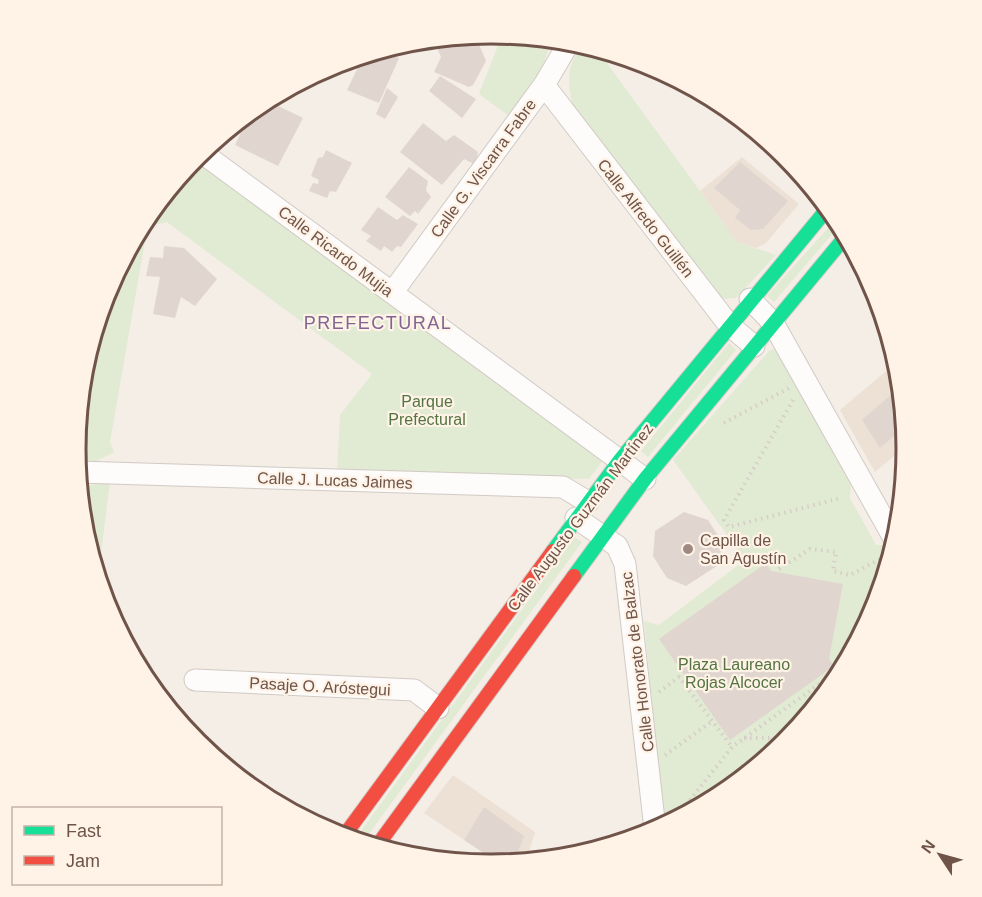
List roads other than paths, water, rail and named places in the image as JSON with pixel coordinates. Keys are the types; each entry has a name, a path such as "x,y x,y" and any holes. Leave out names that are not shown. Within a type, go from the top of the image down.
{"street":[{"name":"Calle G. Viscarra Fabre","path":"392,293 544,85 560,50"},
{"name":"Calle Alfredo Guillén","path":"544,85 729,325 754,346"},
{"name":"Calle Ricardo Mujia","path":"209,158 645,478"},
{"name":"Calle Augusto Guzmán Martínez","path":"350,828 620,460 750,299 822,215"},
{"name":"Calle Augusto Guzmán Martínez","path":"382,839 645,478 840,243"},
{"path":"750,299 773,323 888,529"},
{"name":"Calle J. Lucas Jaimes","path":"87,471 563,487 582,510"},
{"name":"Calle Honorato de Balzac","path":"582,510 602,536 617,546 625,564 654,819"},
{"name":"Pasaje O. Aróstegui","path":"195,680 414,690 438,708"}],"place":[{"name":"Capilla de San Agustín","path":"688,549"}],"district":[{"name":"PREFECTURAL","path":"378,323"}],"park label":[{"name":"Parque Prefectural","path":"427,410"},
{"name":"Plaza Laureano Rojas Alcocer","path":"734,673"}]}
